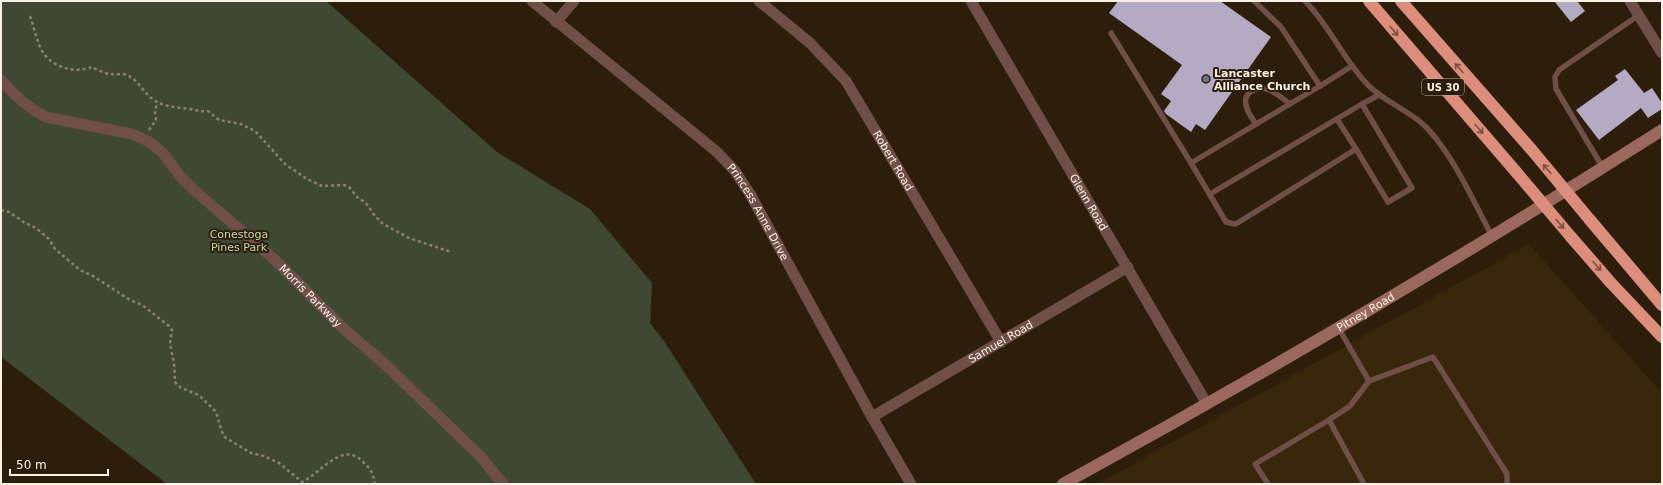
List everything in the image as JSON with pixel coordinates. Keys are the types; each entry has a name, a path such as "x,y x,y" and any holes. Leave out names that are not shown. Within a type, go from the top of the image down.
{"highway":[{"name":"US 30","path":"1369,1 1611,284 1662,337"},
{"name":"US 30","path":"1401,1 1531,150 1662,305"}],"main road":[{"name":"Pitney Road","path":"1068,483 1207,404 1492,236 1662,130"}],"street":[{"name":"Princess Anne Drive","path":"532,1 717,152 735,171 750,194 872,417 911,484"},
{"path":"556,22 574,1"},
{"name":"Robert Road","path":"760,1 810,43 846,81 1001,342"},
{"name":"Glenn Road","path":"971,1 1128,266 1207,404"},
{"path":"1630,1 1662,53"},
{"name":"Morris Parkway","path":"1,80 28,106 46,117 132,134 142,138 162,152 181,177 194,190 274,259 344,329 387,366 481,458 503,484"},
{"name":"Samuel Road","path":"872,417 1128,266"}],"lane":[{"path":"1254,1 1281,27 1320,86"},
{"path":"1305,1 1319,17 1352,66 1370,86 1379,95 1413,115 1430,132 1454,167 1492,236"},
{"path":"1603,168 1556,89 1555,77 1559,70 1639,15"},
{"path":"1111,33 1192,163 1226,222 1234,224 1356,149"},
{"path":"1192,163 1352,66"},
{"path":"1256,124 1247,110 1245,100 1249,92 1258,88 1270,90 1290,104"},
{"path":"1210,194 1379,95"},
{"path":"1337,119 1388,202 1412,188 1362,104"},
{"path":"1338,327 1369,381"},
{"path":"1268,484 1255,464 1350,406 1369,381 1433,357 1507,474 1507,484"},
{"path":"1329,420 1364,484"}],"path":[{"path":"30,16 41,49 53,62 69,70 83,71 92,67 95,70 109,74 126,75 140,84 147,95 157,102 177,108 192,109 199,112 208,111 219,120 241,124 255,131 285,164 296,172 322,186 344,185 349,187 366,203 374,216 383,224 409,238 451,252"},
{"path":"142,138 156,120 155,113 157,102"},
{"path":"1,210 9,212 25,223 36,228 49,239 55,249 80,270 93,276 130,300 142,305 169,326 172,330 170,344 174,363 175,382 178,386 200,396 216,412 223,435 226,438 237,443 251,453 264,456 279,463 302,482 311,478 341,455 349,453 360,459 372,471 375,484"}],"shaded area":[{"path":"1529,244 1662,393 1662,484 1097,484"}],"green space":[{"name":"Conestoga Pines Park","path":"1,1 326,1 497,152 590,209 652,283 650,323 664,341 756,484 167,484 1,357"}],"building":[{"name":"Lancaster Alliance Church","path":"1118,1 1220,1 1271,37 1205,130 1196,124 1191,132 1166,114 1164,111 1171,101 1161,94 1182,65 1109,13"},
{"path":"1554,1 1577,1 1585,11 1571,22"},
{"path":"1625,69 1644,93 1652,88 1662,103 1662,109 1648,118 1641,108 1599,140 1576,110 1618,80 1615,76"}],"place":[{"name":"Lancaster Alliance Church","path":"1206,79"}]}
